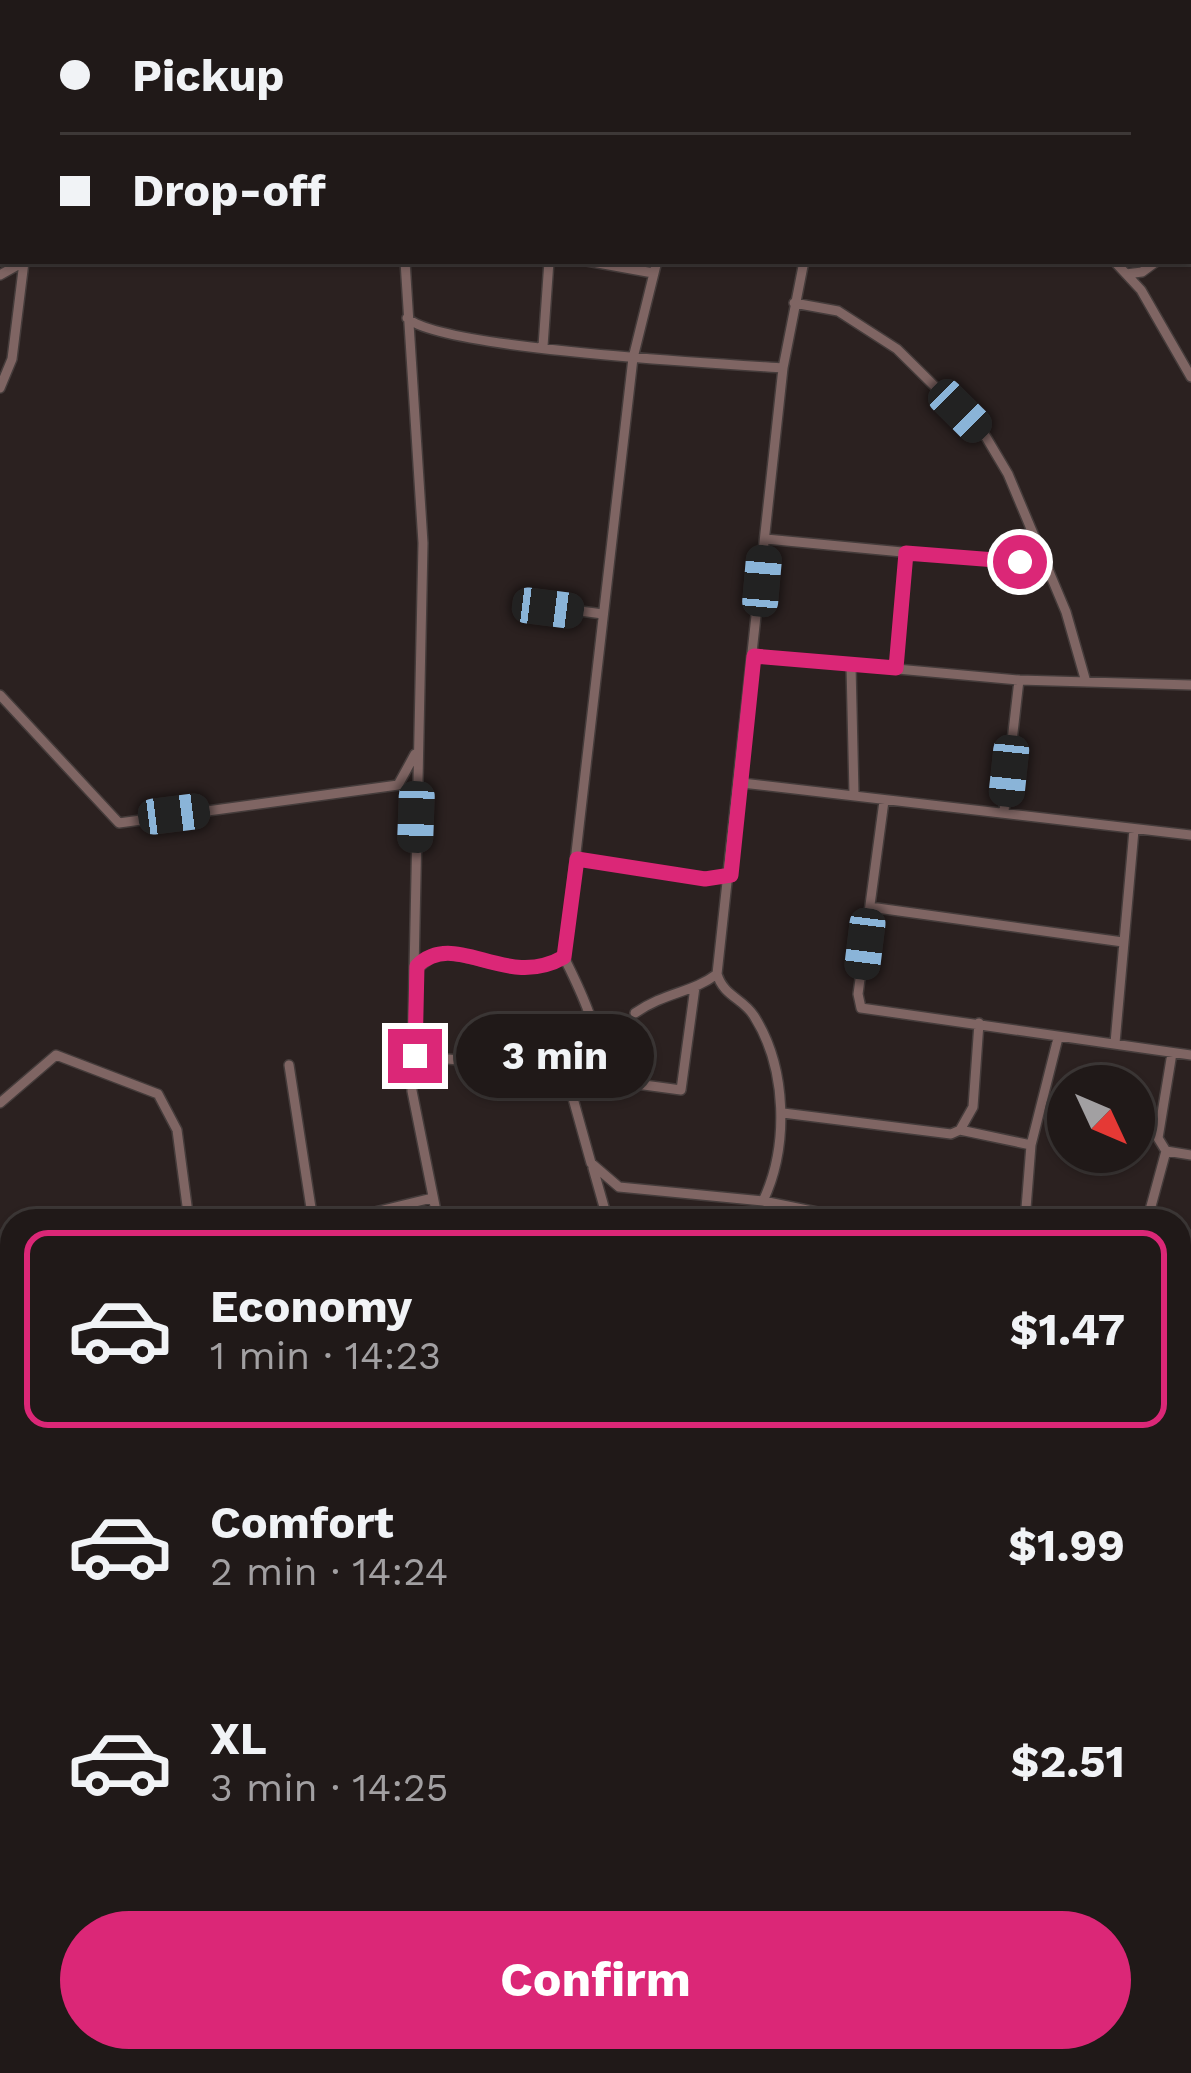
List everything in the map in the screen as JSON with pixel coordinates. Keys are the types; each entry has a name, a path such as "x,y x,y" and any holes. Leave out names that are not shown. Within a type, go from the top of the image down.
{"street":[{"path":"0,388 12,358 24,264"},
{"path":"405,264 424,543 412,1091 435,1209"},
{"path":"543,346 549,264"},
{"path":"602,264 652,273"},
{"path":"592,1078 598,1060 585,996 564,957 633,358 656,264"},
{"path":"766,1209 783,1112 767,1040 749,1009 727,994 717,974 742,783 783,368 803,264"},
{"path":"1117,264 1141,290 1191,376"},
{"path":"1126,274 1142,272 1153,264"},
{"path":"1141,290 1142,272"},
{"path":"794,303 838,310 897,349 986,437 1008,474 1066,612 1086,682"},
{"path":"407,318 438,332 633,358 783,368"},
{"path":"766,539 1007,562 1038,553"},
{"path":"896,668 906,553"},
{"path":"534,605 603,614"},
{"path":"754,656 1019,680 1191,685"},
{"path":"851,666 854,794"},
{"path":"1004,811 1019,680"},
{"path":"0,695 118,823 231,803 398,785 419,744"},
{"path":"742,783 1191,835"},
{"path":"884,801 858,994 861,1008 1191,1055"},
{"path":"1115,1043 1134,830"},
{"path":"577,859 705,879 731,875"},
{"path":"869,907 1123,942"},
{"path":"414,970 437,953 482,958 520,971 564,957"},
{"path":"635,1013 663,993 695,987 717,974"},
{"path":"415,1056 491,1064 572,1081 592,1078 681,1090 695,987"},
{"path":"961,1130 973,1107 979,1023"},
{"path":"1026,1209 1031,1145 1058,1038"},
{"path":"1150,1209 1166,1151 1158,1138 1172,1053"},
{"path":"0,1103 56,1054 152,1088 177,1130 187,1209"},
{"path":"289,1065 311,1209"},
{"path":"572,1081 567,1087 605,1209"},
{"path":"783,1112 951,1133 961,1130 1031,1145"},
{"path":"1166,1151 1191,1154"},
{"path":"592,1163 619,1187 767,1202 784,1209"},
{"path":"602,1200 619,1187"},
{"path":"387,1209 432,1198"}],"route":[{"path":"415,1056 413,977 417,966 437,953 482,958 520,971 564,957 577,859 705,879 731,875 754,656 896,668 906,553 1020,562"}]}
